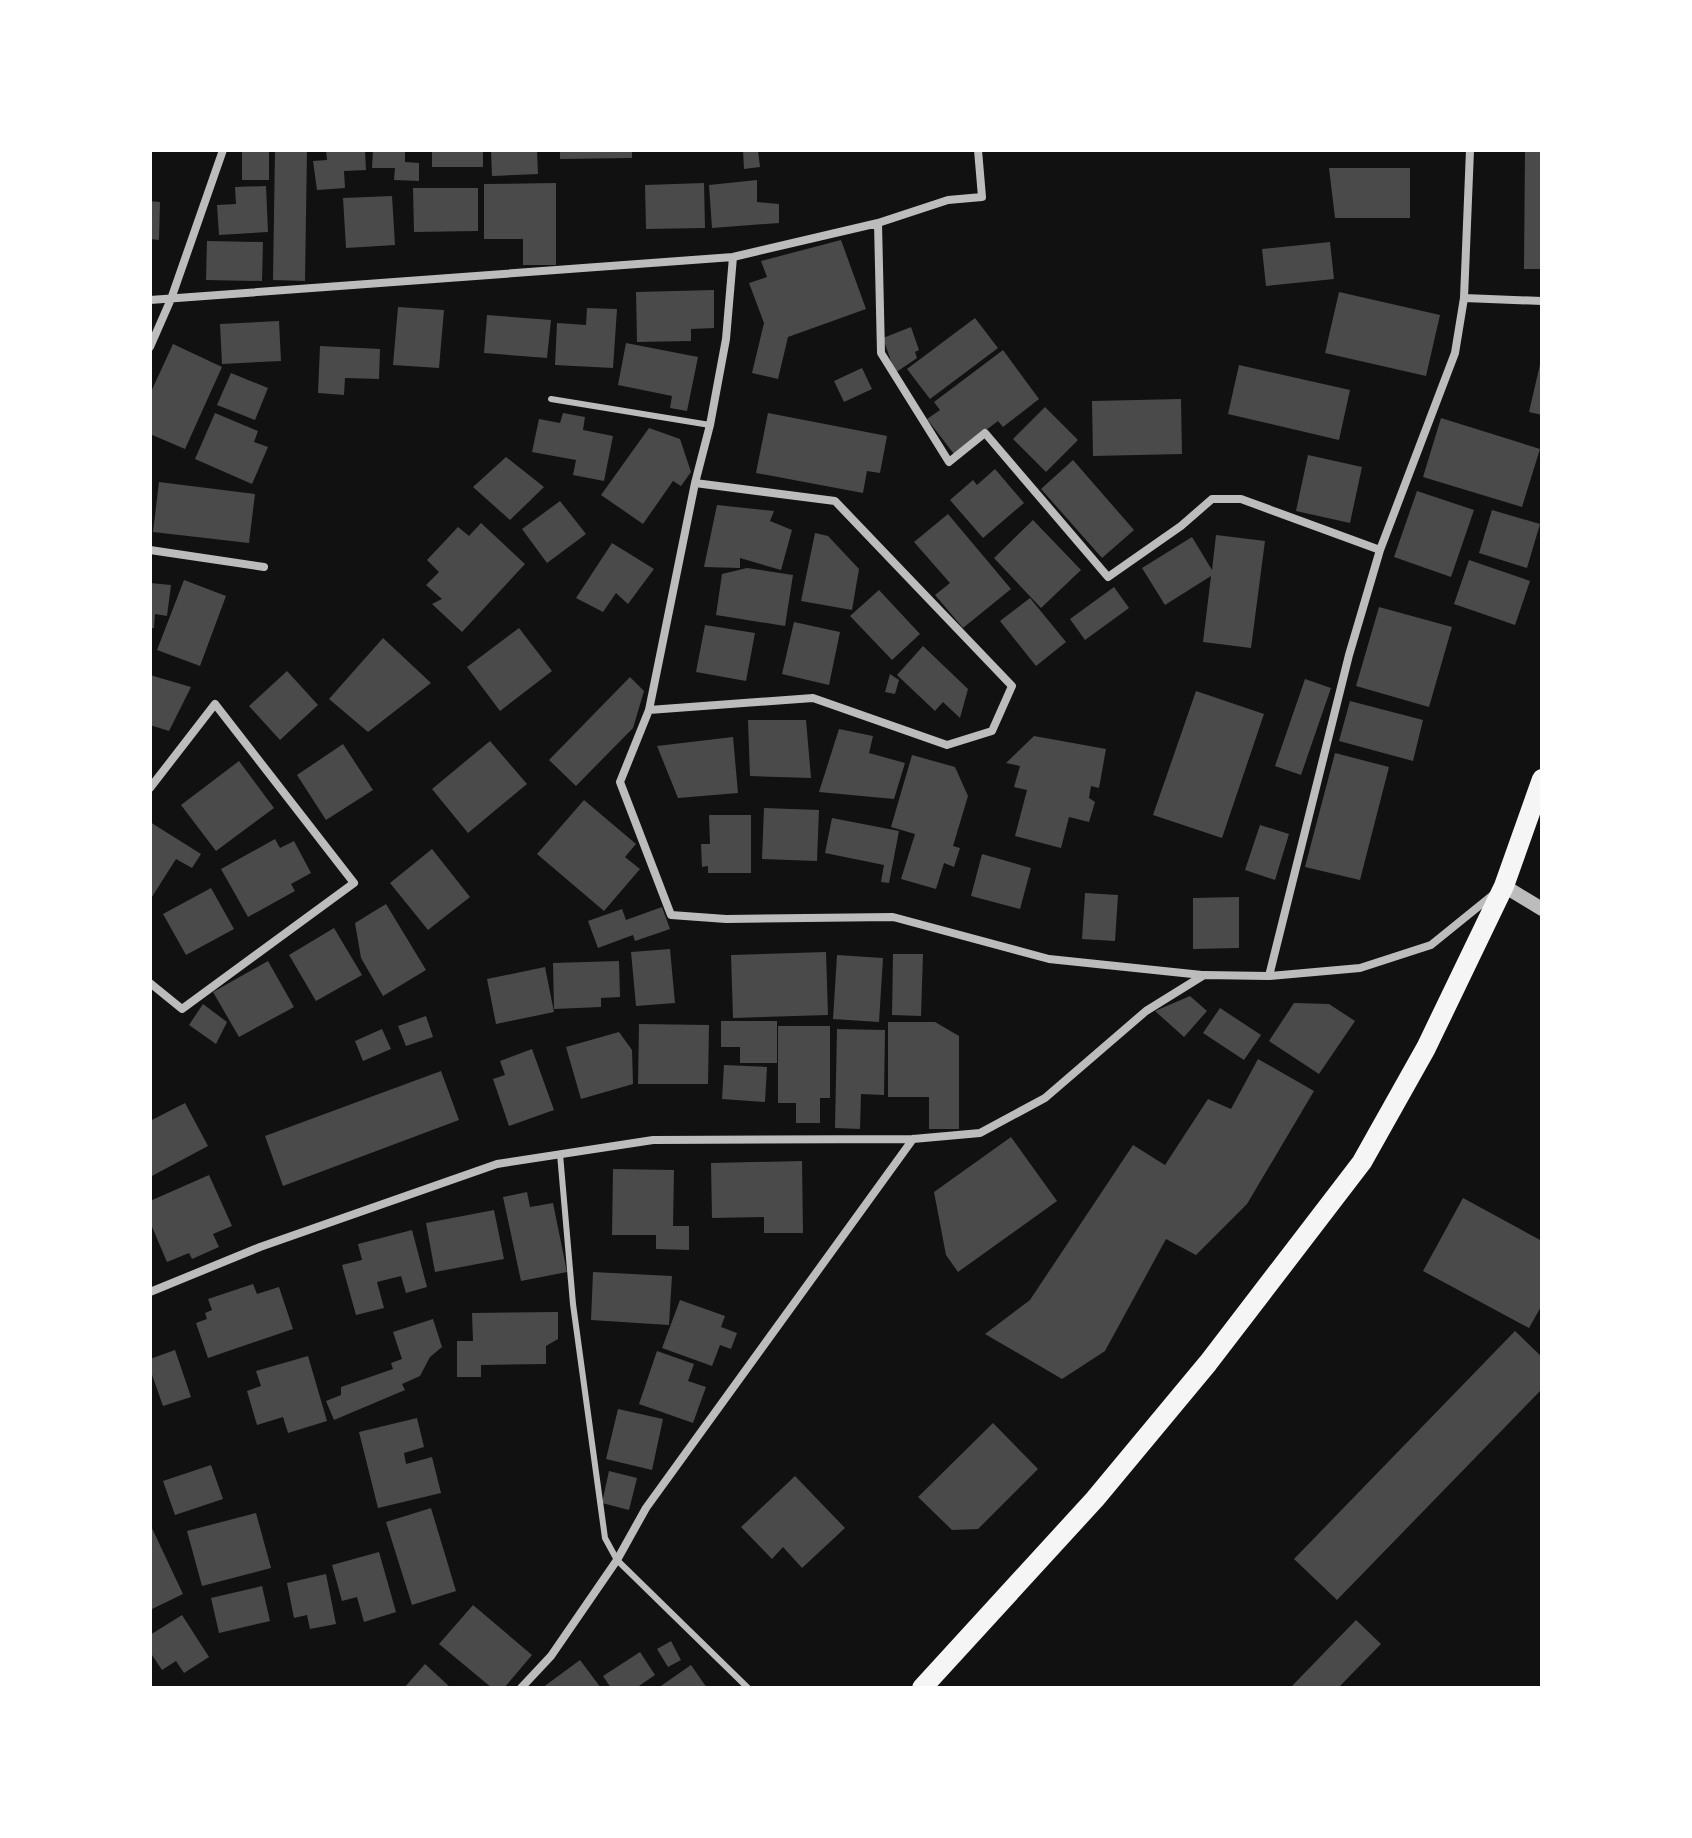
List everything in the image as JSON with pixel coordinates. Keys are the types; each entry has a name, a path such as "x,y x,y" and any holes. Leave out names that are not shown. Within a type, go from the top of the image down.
{"main road":[{"path":"922,1688 1095,1499 1208,1363 1362,1162 1426,1048 1504,886 1542,779"}],"street":[{"path":"150,347 171,299 223,150"},
{"path":"150,300 733,257 878,223 948,200 982,197 978,150"},
{"path":"1269,976 1349,655 1380,550 1455,353 1464,298 1470,150"},
{"path":"878,223 881,353 949,462 985,433 1108,577 1181,526 1212,499 1241,499 1380,550"},
{"path":"733,257 726,339 649,710 620,782 671,915 726,919 893,917 1049,959 1204,975 1269,976 1360,968 1431,945 1504,886 1542,909"},
{"path":"1464,298 1542,301"},
{"path":"649,710 813,698 947,745 992,731 1012,686 835,501 695,483"},
{"path":"150,550 264,567"},
{"path":"150,788 215,704 354,883 182,1009 150,983"},
{"path":"150,1292 260,1247 497,1164 653,1140 913,1139 980,1133 1045,1098 1146,1011 1204,975"},
{"path":"521,1688 551,1656 617,1560 646,1508 913,1139"}],"lane":[{"path":"551,399 710,425"},
{"path":"560,1154 573,1304 605,1538 617,1560 748,1688"}],"building":[{"path":"242,150 269,150 269,180 242,180"},
{"path":"275,150 307,150 305,281 273,280"},
{"path":"326,150 365,150 366,170 344,171 345,188 317,190 313,161 327,160"},
{"path":"373,150 405,150 405,162 419,163 419,181 394,180 395,168 372,168"},
{"path":"432,150 483,150 483,167 432,167"},
{"path":"491,150 537,150 538,174 492,176"},
{"path":"560,150 632,150 632,158 560,159"},
{"path":"743,150 758,150 760,167 744,169"},
{"path":"1525,150 1542,150 1542,269 1524,269"},
{"path":"1329,168 1410,168 1410,218 1335,218"},
{"path":"757,180 757,202 779,204 779,223 712,228 709,185"},
{"path":"556,183 556,265 523,265 523,239 484,239 484,184"},
{"path":"704,183 705,228 646,229 645,185"},
{"path":"266,186 268,232 219,235 217,205 236,204 235,187"},
{"path":"413,188 478,188 478,231 414,232"},
{"path":"392,196 395,245 346,248 343,198"},
{"path":"150,201 160,202 159,240 150,239"},
{"path":"841,240 866,309 788,337 778,379 752,373 764,323 749,283 767,277 761,261"},
{"path":"207,241 263,242 262,281 206,280"},
{"path":"1330,242 1334,279 1266,286 1262,249"},
{"path":"714,290 714,328 691,329 691,341 637,342 636,292"},
{"path":"1339,292 1440,315 1426,376 1325,353"},
{"path":"398,307 444,310 439,368 393,365"},
{"path":"587,308 617,309 613,368 555,365 557,323 586,325"},
{"path":"487,315 551,320 547,358 484,353"},
{"path":"975,318 998,348 930,399 907,369"},
{"path":"279,321 281,361 222,364 220,324"},
{"path":"911,327 919,350 915,352 917,358 895,373 883,338"},
{"path":"626,343 698,357 687,411 670,408 672,396 618,385"},
{"path":"173,344 222,367 185,449 150,434 150,394"},
{"path":"320,346 380,349 379,379 345,378 344,395 318,393"},
{"path":"1003,350 1039,399 1003,427 998,421 954,454 927,419 940,410 934,402"},
{"path":"1542,360 1542,415 1529,412"},
{"path":"1239,365 1350,390 1339,440 1228,414"},
{"path":"862,368 872,389 844,402 834,381"},
{"path":"231,373 268,388 255,420 217,405"},
{"path":"1181,399 1182,454 1093,456 1092,401"},
{"path":"1045,407 1078,440 1046,472 1013,439"},
{"path":"215,413 258,431 254,442 268,447 252,484 195,459"},
{"path":"563,413 585,417 583,430 613,436 604,481 573,475 576,460 532,452 539,419 560,423"},
{"path":"768,413 887,436 880,473 867,471 863,493 756,473"},
{"path":"1441,418 1540,449 1522,507 1423,477"},
{"path":"649,428 680,439 691,472 681,486 673,481 643,524 601,495"},
{"path":"1308,455 1362,467 1350,523 1296,511"},
{"path":"506,457 544,487 510,520 473,487"},
{"path":"1073,460 1134,530 1102,558 1041,489"},
{"path":"995,469 1024,503 983,538 950,500 973,480 977,485"},
{"path":"159,482 255,494 249,543 153,532"},
{"path":"1417,491 1474,510 1451,577 1394,557"},
{"path":"560,501 586,534 547,563 522,529"},
{"path":"717,505 774,511 770,521 792,530 781,570 740,558 740,568 704,567"},
{"path":"1492,510 1540,524 1527,568 1479,553"},
{"path":"948,514 1011,589 963,628 935,595 950,583 914,542"},
{"path":"1033,520 1081,570 1041,608 994,558"},
{"path":"481,523 525,564 462,632 432,604 442,599 426,585 439,572 427,560 458,527 469,536"},
{"path":"815,533 828,536 859,569 852,610 801,601"},
{"path":"1216,535 1265,541 1251,648 1203,642 1211,576 1165,605 1142,568 1192,537 1212,570"},
{"path":"612,543 654,569 628,604 616,593 603,612 576,598"},
{"path":"1469,560 1530,581 1515,625 1454,604"},
{"path":"747,568 793,575 785,626 716,615 722,574"},
{"path":"184,580 226,596 200,666 157,650"},
{"path":"150,583 171,585 167,616 155,614 154,628 150,628"},
{"path":"1114,587 1129,608 1085,640 1070,619"},
{"path":"879,590 920,634 892,660 850,616"},
{"path":"1030,598 1066,642 1036,666 1000,621"},
{"path":"1379,607 1452,627 1429,707 1356,686"},
{"path":"794,622 840,632 829,685 782,674"},
{"path":"705,625 755,633 746,681 696,672"},
{"path":"519,628 552,671 500,711 467,667"},
{"path":"383,638 431,683 368,732 329,699"},
{"path":"923,646 968,689 960,718 943,702 935,711 897,675"},
{"path":"287,671 318,705 280,740 249,706"},
{"path":"890,674 899,680 895,694 885,692"},
{"path":"150,675 191,687 169,731 150,725"},
{"path":"630,677 644,691 633,728 576,786 549,760"},
{"path":"1305,679 1331,688 1301,775 1275,766"},
{"path":"1196,691 1264,714 1222,838 1153,815"},
{"path":"1350,701 1423,720 1413,761 1339,741"},
{"path":"748,720 806,720 811,778 750,776"},
{"path":"839,729 873,736 869,753 905,763 894,799 819,792"},
{"path":"1034,736 1106,749 1099,788 1091,786 1089,798 1095,802 1089,822 1069,817 1061,848 1015,836 1027,790 1014,787 1020,766 1006,763"},
{"path":"733,737 738,793 678,798 657,746"},
{"path":"490,741 527,784 468,833 432,789"},
{"path":"343,744 373,790 326,820 297,775"},
{"path":"1335,753 1389,767 1360,880 1305,867"},
{"path":"912,755 955,767 968,796 953,846 960,848 954,867 944,863 936,889 901,879 915,834 891,827"},
{"path":"239,761 274,808 216,851 181,805"},
{"path":"584,800 636,844 625,857 640,869 604,911 537,854"},
{"path":"764,808 819,810 817,861 762,859"},
{"path":"709,815 751,815 751,873 708,873 708,866 702,867 701,844 710,844"},
{"path":"832,818 899,831 889,883 881,882 884,865 825,853"},
{"path":"150,822 201,854 192,868 176,859 150,900"},
{"path":"1260,825 1289,834 1275,880 1245,870"},
{"path":"275,839 280,848 294,841 311,873 291,884 295,891 248,917 221,869"},
{"path":"432,849 470,897 428,930 390,883"},
{"path":"982,854 1031,868 1020,909 971,896"},
{"path":"211,888 234,929 186,955 163,914"},
{"path":"1085,893 1118,895 1115,941 1082,939"},
{"path":"1239,897 1239,948 1193,949 1193,898"},
{"path":"386,904 426,970 383,996 361,958 355,923"},
{"path":"662,907 670,929 635,941 633,935 598,948 588,921 622,909 626,920"},
{"path":"334,928 362,975 316,1001 289,955"},
{"path":"670,949 675,1003 636,1006 631,952"},
{"path":"826,952 828,1015 733,1018 731,955"},
{"path":"893,954 923,954 921,1016 892,1015"},
{"path":"837,955 883,958 879,1022 833,1019"},
{"path":"268,961 294,1007 239,1037 213,992"},
{"path":"619,961 620,997 601,998 601,1007 554,1009 553,963"},
{"path":"545,967 554,1012 496,1024 487,979"},
{"path":"1190,996 1207,1011 1184,1037 1155,1011"},
{"path":"1294,1003 1329,1004 1355,1021 1319,1074 1269,1041"},
{"path":"203,1004 227,1022 216,1044 189,1025"},
{"path":"1220,1008 1261,1035 1244,1060 1203,1033"},
{"path":"426,1016 433,1037 406,1046 398,1026"},
{"path":"721,1021 777,1021 777,1063 740,1063 740,1047 721,1047"},
{"path":"888,1022 935,1022 959,1036 959,1129 929,1129 929,1097 888,1097"},
{"path":"639,1024 709,1025 708,1084 638,1084"},
{"path":"778,1026 830,1026 830,1098 820,1098 820,1123 796,1123 796,1103 778,1103"},
{"path":"382,1029 391,1049 363,1061 355,1041"},
{"path":"837,1029 885,1030 884,1095 861,1094 860,1129 835,1128"},
{"path":"619,1032 632,1050 633,1084 581,1099 566,1047"},
{"path":"532,1049 554,1110 509,1126 493,1079 505,1075 500,1061"},
{"path":"1258,1059 1314,1091 1247,1204 1196,1255 1166,1239 1105,1351 1062,1379 985,1334 1030,1300 1133,1145 1165,1165 1208,1099 1231,1109"},
{"path":"724,1065 767,1067 765,1102 722,1099"},
{"path":"441,1071 459,1120 283,1186 265,1136"},
{"path":"185,1103 208,1146 150,1177 150,1121"},
{"path":"1011,1137 1057,1201 958,1272 946,1255 934,1192"},
{"path":"802,1161 803,1233 764,1233 764,1217 712,1218 711,1163"},
{"path":"613,1169 674,1170 673,1226 689,1226 689,1250 656,1249 656,1235 612,1235"},
{"path":"209,1175 232,1226 213,1234 219,1247 192,1259 189,1253 167,1262 150,1222 150,1201"},
{"path":"527,1192 530,1207 553,1203 567,1272 521,1281 503,1197"},
{"path":"1463,1198 1542,1241 1542,1305 1529,1328 1423,1271"},
{"path":"494,1210 504,1259 435,1272 426,1223"},
{"path":"412,1230 427,1287 406,1293 401,1276 377,1282 384,1308 356,1315 342,1265 362,1260 358,1244"},
{"path":"593,1272 672,1276 669,1325 591,1320"},
{"path":"253,1284 257,1294 279,1287 293,1329 208,1358 196,1323 207,1319 205,1313 212,1310 208,1299"},
{"path":"680,1300 725,1316 721,1327 737,1333 731,1349 720,1345 712,1366 662,1348"},
{"path":"558,1312 558,1339 546,1346 546,1364 481,1365 481,1377 457,1377 457,1341 473,1341 472,1313"},
{"path":"433,1319 442,1347 430,1357 420,1376 402,1384 405,1390 334,1420 326,1401 341,1395 341,1387 393,1369 391,1363 402,1359 393,1332"},
{"path":"1515,1331 1542,1357 1542,1389 1337,1600 1294,1559"},
{"path":"175,1350 191,1397 163,1406 150,1369 150,1359"},
{"path":"657,1351 694,1364 688,1381 706,1387 693,1423 639,1404"},
{"path":"308,1356 327,1421 288,1433 283,1417 257,1425 247,1391 261,1386 256,1371"},
{"path":"618,1409 663,1419 652,1470 606,1459"},
{"path":"417,1418 424,1447 404,1453 406,1464 432,1457 441,1493 378,1508 359,1432"},
{"path":"993,1423 1038,1469 978,1529 952,1530 918,1497"},
{"path":"211,1465 223,1499 175,1515 163,1481"},
{"path":"609,1471 637,1478 629,1510 602,1503"},
{"path":"795,1476 845,1528 802,1568 783,1547 772,1559 741,1527"},
{"path":"431,1508 456,1591 412,1605 386,1522"},
{"path":"256,1513 271,1568 202,1586 187,1531"},
{"path":"150,1524 183,1594 150,1610"},
{"path":"379,1552 396,1612 364,1622 357,1597 342,1601 332,1565"},
{"path":"326,1574 336,1624 310,1629 307,1615 294,1618 287,1583"},
{"path":"262,1586 270,1621 219,1633 211,1598"},
{"path":"473,1605 532,1655 504,1688 492,1688 439,1644"},
{"path":"182,1615 209,1657 184,1673 176,1661 162,1670 150,1652 150,1635"},
{"path":"1356,1620 1381,1644 1338,1688 1290,1688"},
{"path":"671,1641 681,1660 668,1667 657,1649"},
{"path":"640,1652 655,1675 636,1688 611,1688 603,1676"},
{"path":"580,1660 601,1688 542,1688"},
{"path":"425,1664 451,1688 404,1688"},
{"path":"691,1665 707,1688 658,1688"}]}
